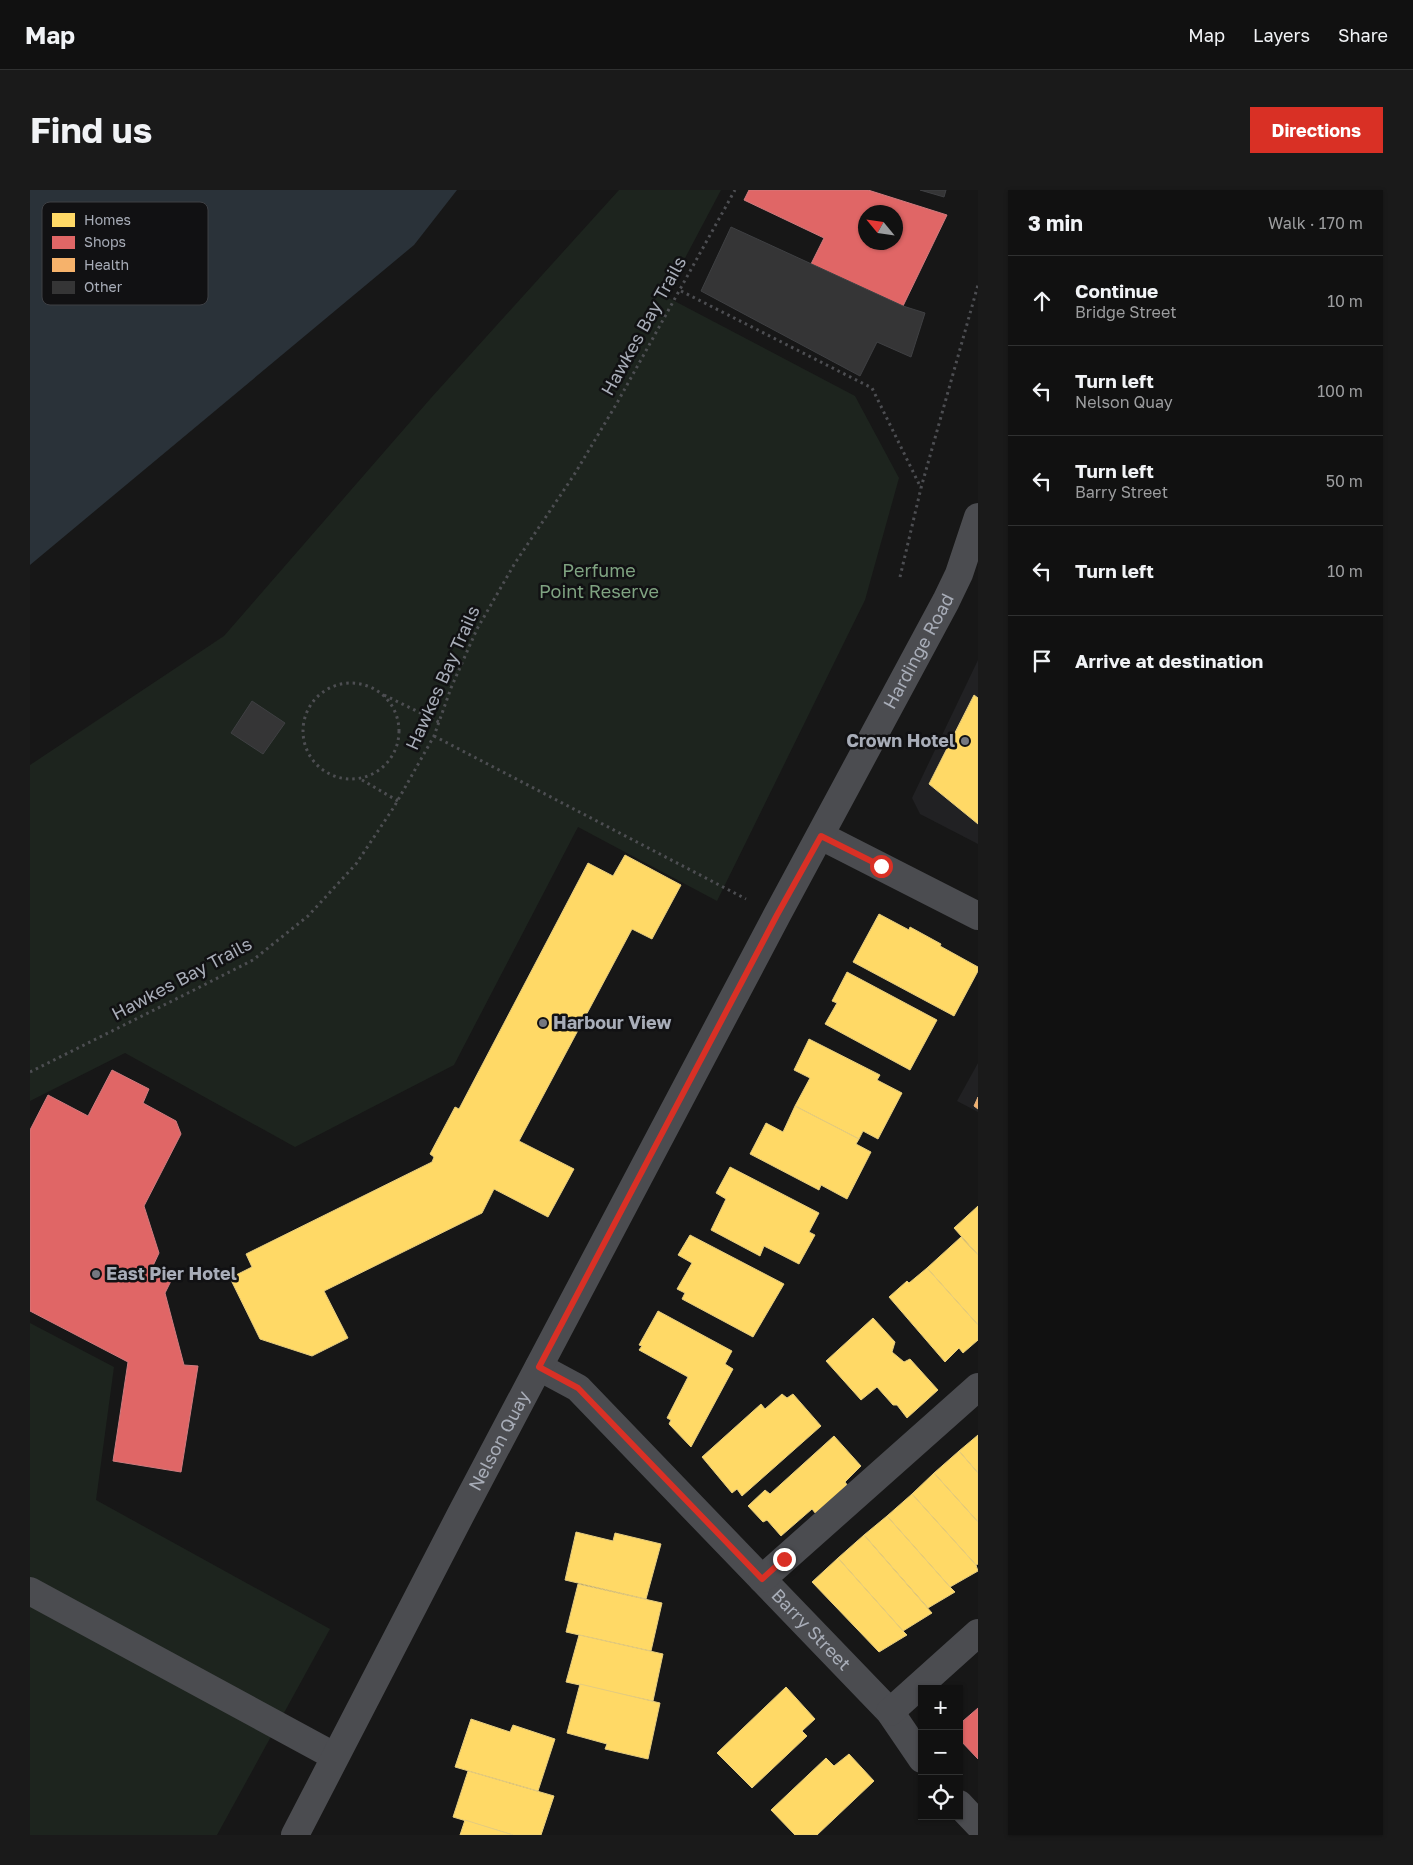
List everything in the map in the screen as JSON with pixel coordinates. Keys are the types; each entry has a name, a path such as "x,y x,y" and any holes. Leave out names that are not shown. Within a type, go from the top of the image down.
{"street":[{"name":"Hardinge Road","path":"821,836 946,601 959,574 978,517"},
{"name":"Nelson Quay","path":"294,1835 334,1756 414,1608 461,1514 777,915 821,836"},
{"path":"821,836 978,916"},
{"name":"Barry Street","path":"539,1367 578,1388 890,1712 918,1753"},
{"path":"762,1579 978,1387"},
{"path":"30,1591 223,1694 334,1756"},
{"path":"890,1712 978,1633"},
{"path":"963,1808 978,1824"}],"path":[{"name":"Hawkes Bay Trails","path":"30,1072 253,960 308,916 356,864 398,801 434,736 451,688 477,630 515,563 574,475 681,290 735,190"},
{"path":"900,578 921,488 978,285"},
{"path":"681,290 872,388 921,488"},
{"path":"398,801 361,780 330,775 316,765 306,751 303,735 304,718 311,703 322,691 337,684 354,682 370,686 384,695 439,722"},
{"path":"361,780 376,772 387,763 395,750 398,737 398,722 394,709 384,695"},
{"path":"434,736 777,915"}],"shaded area":[{"path":"30,190 457,190 414,245 30,565"},
{"path":"978,660 978,844 920,814 912,798"},
{"path":"978,1063 978,1112 957,1101"}],"green space":[{"name":"Perfume Point Reserve","path":"619,190 721,190 665,296 855,396 899,478 865,600 717,901 578,827 454,1065 295,1147 125,1053 30,1101 30,765 224,636 431,398"},
{"path":"30,1323 114,1367 96,1500 330,1629 217,1835 30,1835"}],"building: Homes":[{"name":"Crown Hotel","path":"974,695 978,698 978,824 929,784"},
{"name":"Harbour View","path":"625,855 681,885 652,939 632,929 519,1141 574,1169 548,1217 494,1189 482,1213 324,1291 348,1338 312,1356 260,1339 230,1278 252,1267 246,1254 432,1162 434,1157 430,1154 455,1107 459,1109 588,863 613,876"},
{"path":"879,914 909,930 910,927 978,967 978,971 954,1016 853,962"},
{"path":"847,972 937,1020 910,1070 825,1024 837,1003 832,1001"},
{"path":"809,1039 880,1075 877,1080 902,1093 878,1139 863,1131 859,1139 795,1106 810,1078 794,1070"},
{"path":"795,1106 859,1139 856,1144 871,1152 847,1199 821,1185 819,1190 750,1154 766,1123 783,1132"},
{"path":"730,1167 819,1213 809,1232 815,1235 799,1264 764,1246 760,1256 711,1230 726,1199 716,1193"},
{"path":"978,1206 978,1255 954,1228"},
{"path":"690,1235 784,1284 753,1337 682,1299 685,1293 677,1289 692,1263 678,1255"},
{"path":"961,1237 978,1255 978,1325 927,1268"},
{"path":"927,1268 978,1325 978,1340 963,1353 959,1348 945,1362 889,1297 907,1281 909,1283"},
{"path":"658,1311 732,1351 725,1364 733,1369 691,1447 669,1424 671,1420 667,1418 688,1377 639,1350 642,1346 639,1345"},
{"path":"873,1318 895,1342 892,1352 904,1362 910,1359 938,1390 907,1418 897,1405 893,1405 877,1387 861,1400 826,1361"},
{"path":"782,1394 787,1398 793,1394 821,1426 742,1496 737,1489 732,1493 702,1457 761,1404 765,1409"},
{"path":"978,1435 978,1473 959,1451"},
{"path":"834,1436 861,1466 845,1482 848,1486 816,1514 812,1509 781,1536 767,1520 763,1522 748,1506 765,1490 770,1494"},
{"path":"959,1451 978,1473 978,1522 934,1473"},
{"path":"934,1473 978,1522 978,1564 976,1565 912,1494"},
{"path":"912,1494 976,1565 978,1571 950,1587 887,1516"},
{"path":"887,1516 955,1592 928,1608 864,1535"},
{"path":"576,1532 613,1541 615,1533 661,1544 646,1599 565,1580"},
{"path":"864,1535 932,1613 903,1631 838,1558"},
{"path":"838,1558 907,1635 879,1652 812,1582"},
{"path":"578,1584 662,1603 651,1651 566,1632"},
{"path":"579,1635 663,1654 653,1701 566,1682"},
{"path":"580,1684 660,1703 648,1759 605,1749 607,1744 567,1733"},
{"path":"786,1687 815,1719 802,1731 807,1736 752,1788 717,1753"},
{"path":"471,1719 510,1732 513,1725 555,1739 538,1791 455,1767"},
{"path":"849,1754 874,1781 817,1835 795,1835 771,1810 826,1758 834,1766"},
{"path":"468,1771 554,1796 541,1835 513,1835 453,1817"},
{"path":"465,1820 513,1835 460,1835"}],"building: Shops":[{"path":"749,190 868,190 947,215 903,306 811,264 824,238 744,200"},
{"name":"East Pier Hotel","path":"112,1070 149,1089 143,1103 176,1121 181,1134 144,1206 159,1253 152,1268 172,1279 165,1293 184,1365 198,1366 181,1472 113,1461 128,1362 30,1311 30,1130 48,1095 88,1116"},
{"path":"978,1708 978,1759 963,1743 963,1721"}],"building: Health":[{"path":"978,1097 978,1109 974,1106"}],"building: Other":[{"path":"920,190 946,190 944,197"},
{"path":"731,227 903,306 925,313 911,357 877,342 860,376 701,291"},
{"path":"252,701 285,723 263,754 231,733"}],"place":[{"name":"Crown Hotel","path":"965,741"},
{"name":"Harbour View","path":"543,1023"},
{"name":"East Pier Hotel","path":"96,1274"}],"route":[{"path":"784,1559 762,1579 578,1388 539,1367 777,915 821,836 881,866"}]}
